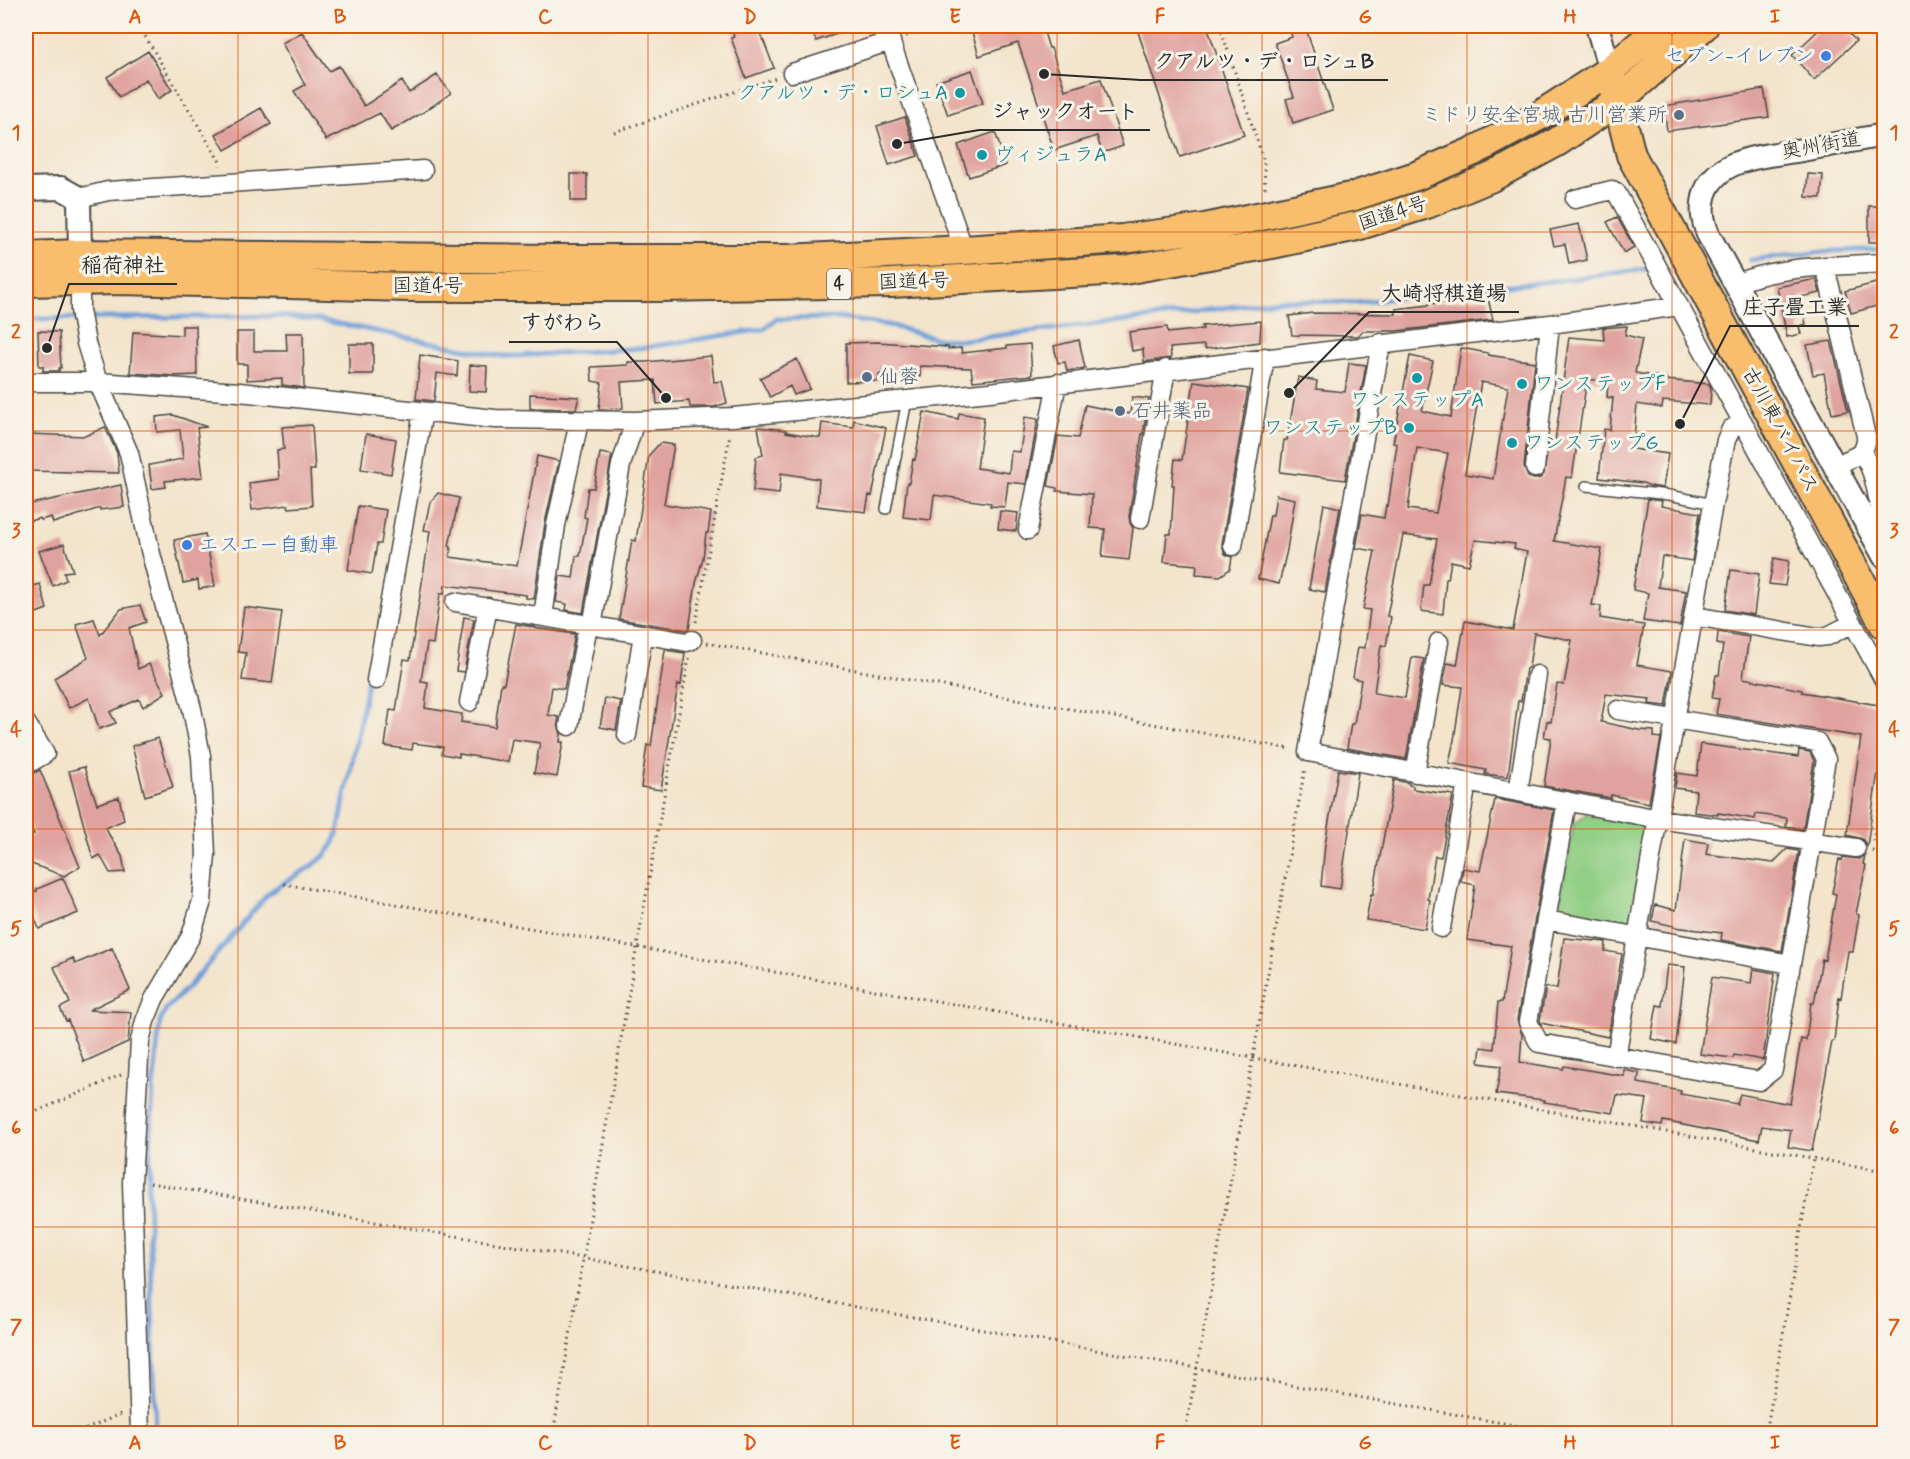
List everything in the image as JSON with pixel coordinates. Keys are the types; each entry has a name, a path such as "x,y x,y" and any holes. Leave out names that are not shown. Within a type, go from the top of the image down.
{"highway":[{"name":"国道4号","path":"26,282 80,267 542,259 787,259 1122,239 1205,228 1351,196 1416,176 1474,151 1539,116 1610,70 1662,26"},
{"name":"国道4号","path":"26,256 80,267 118,280 410,287 660,287 891,283 1124,270 1358,226 1427,204 1492,177 1557,142 1618,101 1704,26"},
{"name":"古川東バイパス","path":"1610,70 1631,155 1884,624"}],"street":[{"path":"1597,26 1610,70"},
{"path":"792,73 888,33 964,250"},
{"name":"奥州街道","path":"1884,135 1730,165 1712,179 1706,190 1702,212 1705,224 1736,284 1884,556"},
{"path":"26,189 61,188 79,198 108,191 423,170"},
{"path":"1575,199 1612,190 1616,192 1884,680"},
{"path":"79,198 81,319 98,382 129,453 150,550 192,709 202,766 206,854 202,901 191,936 154,999 145,1021 137,1068 132,1183 140,1434"},
{"path":"1736,284 1758,275 1884,263"},
{"path":"1825,267 1866,436 1862,453 1835,466"},
{"path":"26,382 98,382 238,392 495,420 579,422 733,417 1057,383 1550,324 1679,306"},
{"path":"1535,468 1550,324"},
{"path":"1381,343 1308,752 1659,819 1864,849"},
{"path":"1233,546 1265,357"},
{"path":"1140,519 1166,369"},
{"path":"1028,530 1057,383"},
{"path":"376,680 423,412"},
{"path":"569,726 621,465 635,421"},
{"path":"543,617 556,525 579,422"},
{"path":"1616,1057 1713,504 1726,440 1731,429 1743,422"},
{"path":"1862,453 1870,465 1874,478 1881,516"},
{"path":"455,602 687,642 692,640"},
{"path":"469,702 488,608"},
{"path":"1694,616 1818,637 1835,633 1853,623"},
{"path":"627,735 644,634"},
{"path":"1415,773 1439,642"},
{"path":"1518,792 1537,675"},
{"path":"1567,801 1528,1022 1539,1043 1759,1081 1773,1070 1826,759 1817,742 1618,710"},
{"path":"26,723 45,754 26,765"},
{"path":"1441,928 1467,783"},
{"path":"1546,920 1791,964"}],"lane":[{"path":"886,509 907,400"},
{"path":"1586,486 1669,495 1713,504"}],"path":[{"path":"139,26 220,162 222,183"},
{"path":"888,33 939,26"},
{"path":"1220,26 1264,162 1267,215"},
{"path":"614,132 792,73"},
{"path":"553,1434 637,946 733,417"},
{"path":"692,640 1308,752 1185,1434"},
{"path":"1864,849 1884,784"},
{"path":"284,884 1884,1171"},
{"path":"26,1116 137,1068"},
{"path":"1766,1434 1813,1159"},
{"path":"152,1184 583,1258 1563,1434"},
{"path":"75,1434 140,1405"}],"green space":[{"path":"1586,814 1642,823 1650,835 1636,920 1629,927 1566,918 1558,908 1574,824"}],"building":[{"path":"731,26 758,26 774,68 746,78 731,38 734,37"},
{"path":"810,26 854,26 854,28 816,41"},
{"path":"993,26 1042,26 1065,90 1101,79 1123,146 1102,153 1097,136 1054,150 1018,43 979,56 972,32"},
{"path":"1136,26 1207,26 1244,135 1180,157"},
{"path":"1288,26 1305,26 1333,110 1293,123 1286,99 1294,97 1275,43 1292,37"},
{"path":"1823,26 1842,26 1856,41 1814,80 1792,55"},
{"path":"302,32 329,71 339,66 364,106 402,81 409,93 437,75 451,93 391,131 380,113 326,140 294,91 305,85 282,43"},
{"path":"148,51 172,90 158,99 146,79 119,97 107,77"},
{"name":"クアルツ・デ・ロシュA","path":"972,70 983,103 948,115 936,82"},
{"path":"1764,89 1769,117 1667,131 1664,106"},
{"path":"261,108 271,124 225,150 216,134"},
{"path":"905,117 918,156 889,165 877,126"},
{"name":"ヴィジュラA","path":"995,132 1006,165 969,177 958,145"},
{"path":"571,174 587,174 587,201 571,201"},
{"path":"1808,174 1823,175 1821,198 1806,197"},
{"path":"1869,206 1884,206 1884,242 1869,242"},
{"path":"1617,217 1634,247 1624,253 1607,222"},
{"path":"1579,224 1587,260 1569,264 1565,244 1554,246 1550,230"},
{"path":"1816,279 1820,293 1800,297 1806,324 1799,326 1801,334 1787,337 1777,287"},
{"path":"1880,282 1884,304 1851,313 1845,291"},
{"path":"1488,298 1493,320 1396,331 1363,331 1358,336 1292,335 1289,316 1313,313 1396,314 1396,309"},
{"path":"1261,321 1260,342 1205,349 1204,345 1170,348 1171,358 1144,362 1143,349 1132,351 1129,332 1167,327 1168,333 1203,329 1202,326"},
{"path":"182,326 196,326 197,375 130,373 133,332 182,335"},
{"path":"1627,326 1625,335 1642,339 1635,373 1666,378 1666,380 1709,384 1711,388 1710,405 1663,401 1662,408 1637,404 1633,449 1668,454 1663,488 1643,483 1599,478 1604,429 1610,430 1613,398 1607,397 1608,382 1587,379 1572,478 1566,477 1554,541 1602,549 1592,605 1601,606 1600,618 1644,625 1637,665 1672,671 1666,706 1649,704 1650,699 1606,694 1601,722 1654,731 1654,737 1661,738 1649,803 1611,795 1611,798 1544,786 1551,738 1544,737 1547,721 1551,722 1557,684 1564,685 1572,640 1534,633 1521,701 1518,701 1508,777 1485,774 1486,770 1449,763 1462,687 1443,685 1447,663 1457,665 1465,621 1513,630 1527,552 1514,549 1515,544 1475,540 1469,565 1451,561 1448,579 1446,578 1443,614 1421,611 1424,585 1429,585 1437,539 1403,535 1387,616 1391,617 1386,646 1381,645 1374,693 1405,698 1412,657 1424,659 1406,759 1347,748 1351,724 1354,724 1361,680 1353,678 1358,647 1365,648 1370,610 1363,609 1375,551 1356,548 1362,514 1384,518 1386,505 1388,506 1397,444 1393,443 1410,356 1433,361 1422,411 1451,417 1461,348 1488,353 1488,355 1535,362 1524,467 1528,477 1534,479 1544,474 1549,441 1555,442 1569,337 1604,340 1603,328","holes":["1481,382 1508,387 1493,479 1465,474","1417,448 1448,453 1436,513 1408,509"]},
{"path":"38,331 59,332 61,368 59,371 43,371 43,366 39,366"},
{"path":"237,332 254,332 254,351 287,351 286,333 303,333 304,388 282,385 282,378 247,380 247,364 237,364"},
{"path":"1079,340 1085,368 1067,371 1065,362 1058,363 1054,346"},
{"path":"1831,341 1848,411 1832,414 1824,373 1813,375 1807,345"},
{"path":"878,342 948,347 948,349 961,348 962,353 1030,344 1032,375 973,381 971,368 920,366 920,376 879,374 879,381 846,382 846,343"},
{"path":"349,344 373,344 373,374 349,374"},
{"path":"420,355 458,361 457,376 437,373 434,401 416,399"},
{"path":"711,356 714,382 722,381 727,403 714,407 690,407 689,401 657,404 655,380 621,382 623,408 599,409 602,383 592,381 591,367"},
{"path":"797,359 810,389 794,395 790,386 770,397 760,378"},
{"path":"1349,363 1366,365 1345,480 1280,472 1284,440 1287,440 1298,377 1317,381 1316,389 1345,392"},
{"path":"470,365 487,366 486,392 469,391"},
{"path":"1194,381 1248,389 1222,544 1225,554 1232,557 1230,569 1220,576 1196,574 1197,565 1164,562 1167,534 1171,534 1175,459 1182,460"},
{"path":"530,394 579,397 576,409 530,408"},
{"path":"1132,397 1149,399 1129,517 1133,528 1129,560 1102,557 1105,529 1090,528 1092,494 1057,491 1057,488 1048,486 1058,436 1078,438 1085,405 1130,414"},
{"path":"924,412 958,419 959,413 984,417 977,468 1009,473 1011,451 1020,452 1025,417 1038,419 1026,484 1008,482 1005,507 934,495 931,520 903,517 907,483 909,483 913,459 915,460"},
{"path":"173,415 207,427 197,428 203,477 165,481 166,487 152,489 149,465 183,459 180,430 157,432 156,417"},
{"path":"854,420 886,428 872,496 869,495 866,512 817,506 819,479 781,473 779,494 753,491 756,457 763,455 758,427 786,430 786,432 820,438 822,423 853,427"},
{"path":"312,425 315,470 310,470 312,506 289,508 288,505 252,510 249,483 279,479 277,450 284,449 282,427"},
{"path":"105,427 117,453 119,473 26,471 26,434 85,436"},
{"path":"366,434 396,439 391,474 361,469"},
{"path":"660,443 674,445 664,504 711,512 689,629 686,630 619,619 632,540 636,541 649,455"},
{"path":"600,453 612,455 583,613 566,610 567,604 556,602 560,576 573,578 576,556 580,556 587,518 584,517 588,488 594,488"},
{"path":"537,456 559,461 545,523 534,599 526,598 526,595 445,585 444,594 440,594 433,644 427,643 421,681 428,682 425,708 462,714 461,722 495,727 501,684 504,684 516,624 575,634 564,689 552,687 548,715 559,717 560,742 563,742 557,777 534,773 540,743 512,739 508,762 459,754 459,757 442,754 443,747 413,743 412,750 385,746 390,710 396,711 404,659 410,660 430,531 424,530 430,502 438,493 459,498 449,546 451,546 450,557 517,566"},
{"path":"121,485 124,507 100,510 100,508 53,523 51,517 26,522 26,505"},
{"path":"1276,495 1295,499 1279,584 1258,579"},
{"path":"1648,499 1662,501 1661,506 1700,513 1692,561 1662,556 1658,587 1686,591 1680,626 1643,621 1648,593 1633,590"},
{"path":"1324,504 1340,508 1325,592 1309,589"},
{"path":"358,506 386,510 381,544 377,544 372,574 348,570"},
{"path":"1000,511 1018,513 1016,531 998,529"},
{"path":"205,534 215,586 199,589 198,580 183,583 174,540"},
{"path":"64,544 73,571 64,572 66,580 53,586 39,551"},
{"path":"1774,558 1789,561 1785,586 1769,584"},
{"path":"1731,570 1759,574 1754,615 1725,610"},
{"path":"40,584 47,609 26,617 26,588"},
{"path":"140,605 146,622 129,628 138,669 149,664 165,693 143,707 139,699 110,712 116,723 99,729 89,698 69,708 54,678 88,658 76,624 94,619 100,635 121,609"},
{"path":"244,607 282,612 272,683 242,680 246,653 238,652"},
{"path":"464,617 474,619 464,672 456,671"},
{"path":"1718,632 1749,637 1743,678 1802,690 1802,692 1884,706 1884,730 1867,846 1862,839 1847,835 1861,737 1716,714 1719,699 1712,698 1716,675 1719,675 1723,645 1717,644"},
{"path":"665,650 685,653 661,790 641,787 647,745 651,746"},
{"path":"605,698 621,701 616,730 600,727"},
{"path":"158,738 173,787 145,796 132,746"},
{"path":"1701,744 1798,757 1799,750 1810,752 1814,761 1803,829 1786,826 1787,818 1756,814 1755,819 1694,812 1696,791 1675,788 1677,773 1697,776"},
{"path":"84,767 97,804 119,797 124,820 105,828 122,856 125,872 110,873 100,855 93,859 69,771"},
{"path":"40,770 80,867 64,876 26,862 26,838 34,834 26,819 26,777"},
{"path":"1338,770 1358,773 1340,889 1321,886 1325,844"},
{"path":"1394,780 1409,783 1413,789 1453,795 1441,857 1435,856 1425,929 1366,920 1371,894 1373,895"},
{"path":"1495,799 1554,810 1517,1020 1522,1035 1520,1062 1563,1069 1564,1066 1624,1076 1624,1070 1639,1073 1638,1083 1681,1091 1680,1094 1737,1104 1740,1094 1790,1104 1801,1039 1806,1040 1811,1003 1814,1003 1822,959 1825,960 1836,894 1832,893 1839,859 1842,860 1843,857 1860,859 1865,855 1863,864 1866,865 1856,914 1859,915 1853,951 1848,951 1841,998 1839,997 1834,1041 1832,1041 1812,1151 1788,1147 1791,1130 1762,1126 1759,1140 1663,1121 1662,1126 1643,1123 1647,1099 1617,1095 1613,1113 1544,1102 1545,1100 1496,1094 1501,1066 1479,1063 1481,1047 1494,1049 1498,1002 1502,1002 1511,946 1467,940 1475,885 1461,882 1463,868 1480,871"},
{"path":"1685,839 1708,843 1706,854 1773,863 1787,849 1799,851 1782,951 1721,940 1722,933 1674,927 1652,921 1655,905 1676,910"},
{"path":"63,878 78,913 39,929 26,895"},
{"path":"1564,938 1606,942 1605,951 1622,954 1608,1037 1541,1023 1546,987 1557,989"},
{"path":"112,948 130,990 89,1010 131,1012 128,1042 84,1062 68,1020 66,1021 60,1008 70,1003 54,967 73,958 75,964"},
{"path":"1667,965 1685,967 1676,1044 1651,1039 1657,1005 1662,1006"},
{"path":"1753,969 1775,973 1763,1060 1734,1055 1733,1058 1700,1054 1712,977 1751,983"}],"waterway":[{"path":"1623,29 1626,26"},
{"path":"1750,260 1833,251 1884,249"},
{"path":"26,319 278,316 320,320 500,356 516,356 642,348 764,329 776,319 837,318 888,325 938,339 962,340 1281,300 1356,303 1647,269"},
{"path":"156,1434 148,1190 153,1088 160,1022 166,1009 189,986 268,894 320,860 333,844 340,823 368,678"}],"place":[{"name":"セブン-イレブン","path":"1826,56"},
{"name":"クアルツ・デ・ロシュB","path":"1044,74"},
{"name":"クアルツ・デ・ロシュA","path":"960,93"},
{"name":"ミドリ安全宮城 古川営業所","path":"1679,115"},
{"name":"ジャックオート","path":"897,144"},
{"name":"ヴィジュラA","path":"982,155"},
{"name":"稲荷神社","path":"47,348"},
{"name":"仙蓉","path":"867,377"},
{"name":"ワンステップA","path":"1417,378"},
{"name":"ワンステップF","path":"1522,384"},
{"name":"大崎将棋道場","path":"1289,393"},
{"name":"すがわら","path":"666,398"},
{"name":"石井薬品","path":"1120,411"},
{"name":"庄子畳工業","path":"1680,424"},
{"name":"ワンステップB","path":"1409,428"},
{"name":"ワンステップG","path":"1512,443"},
{"name":"エスエー自動車","path":"187,545"}]}
